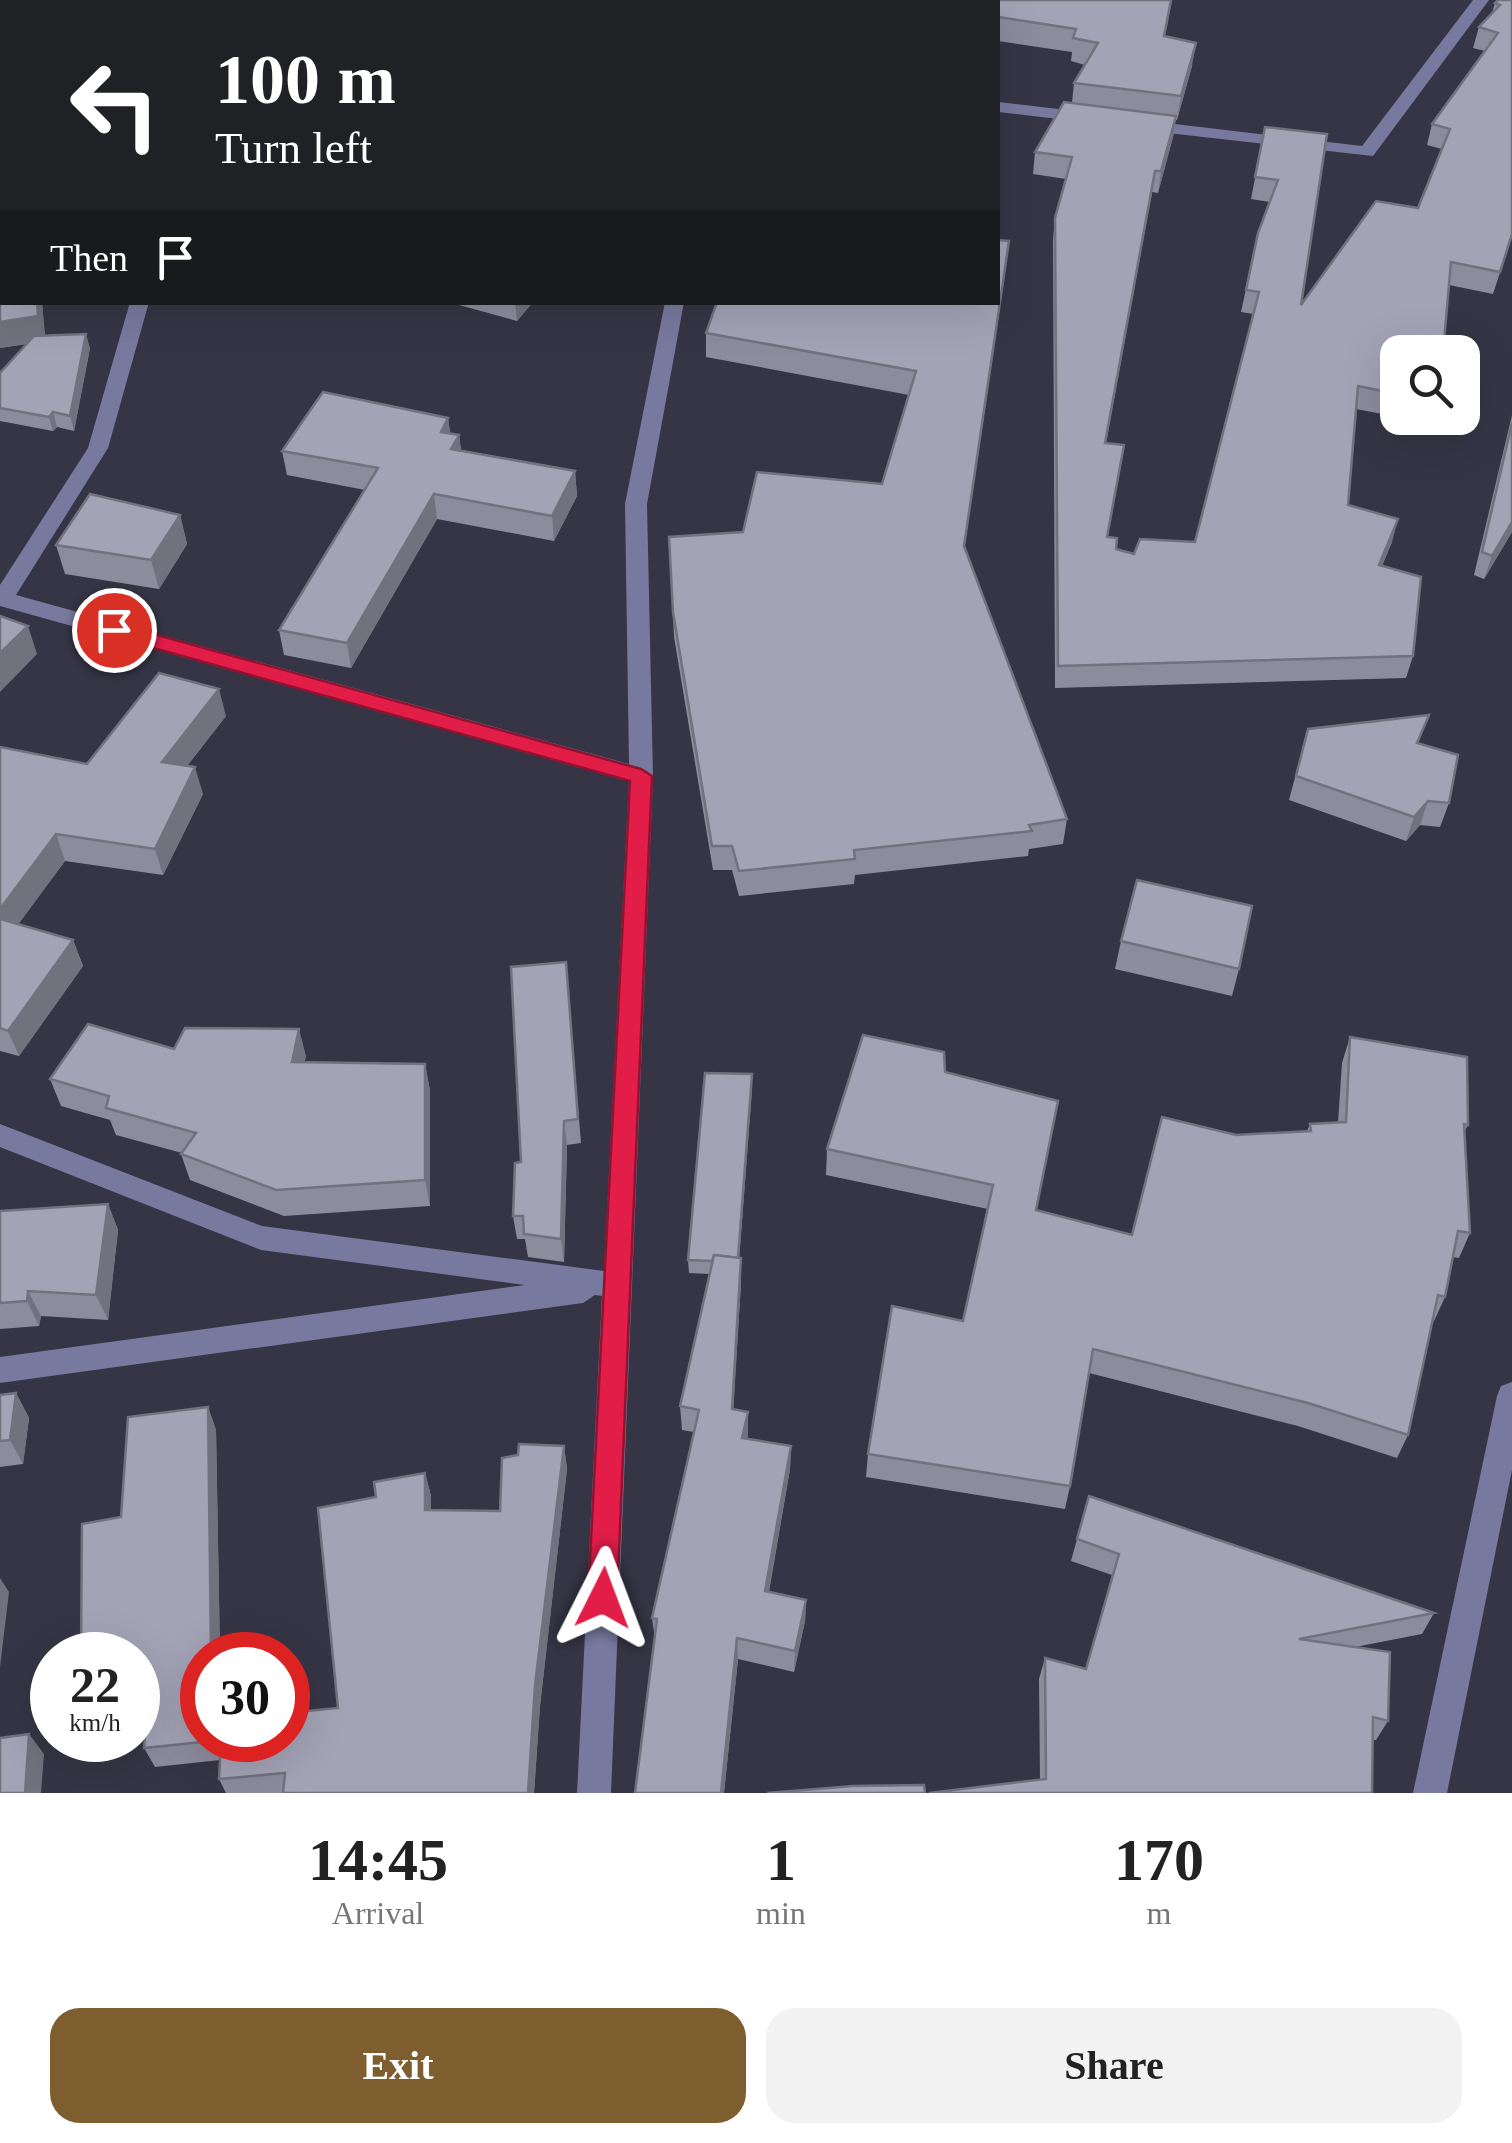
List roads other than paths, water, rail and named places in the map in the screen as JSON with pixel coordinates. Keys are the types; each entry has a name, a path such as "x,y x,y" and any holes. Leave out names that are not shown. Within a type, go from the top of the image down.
{"street":[{"path":"1000,107 1368,152 1481,0"},
{"path":"139,305 98,448 1,598 641,776"},
{"path":"594,1793 641,776 636,504 674,305"},
{"path":"0,1135 261,1238 617,1285"},
{"path":"0,1370 617,1285"},
{"path":"1430,1793 1512,1396"}]}
